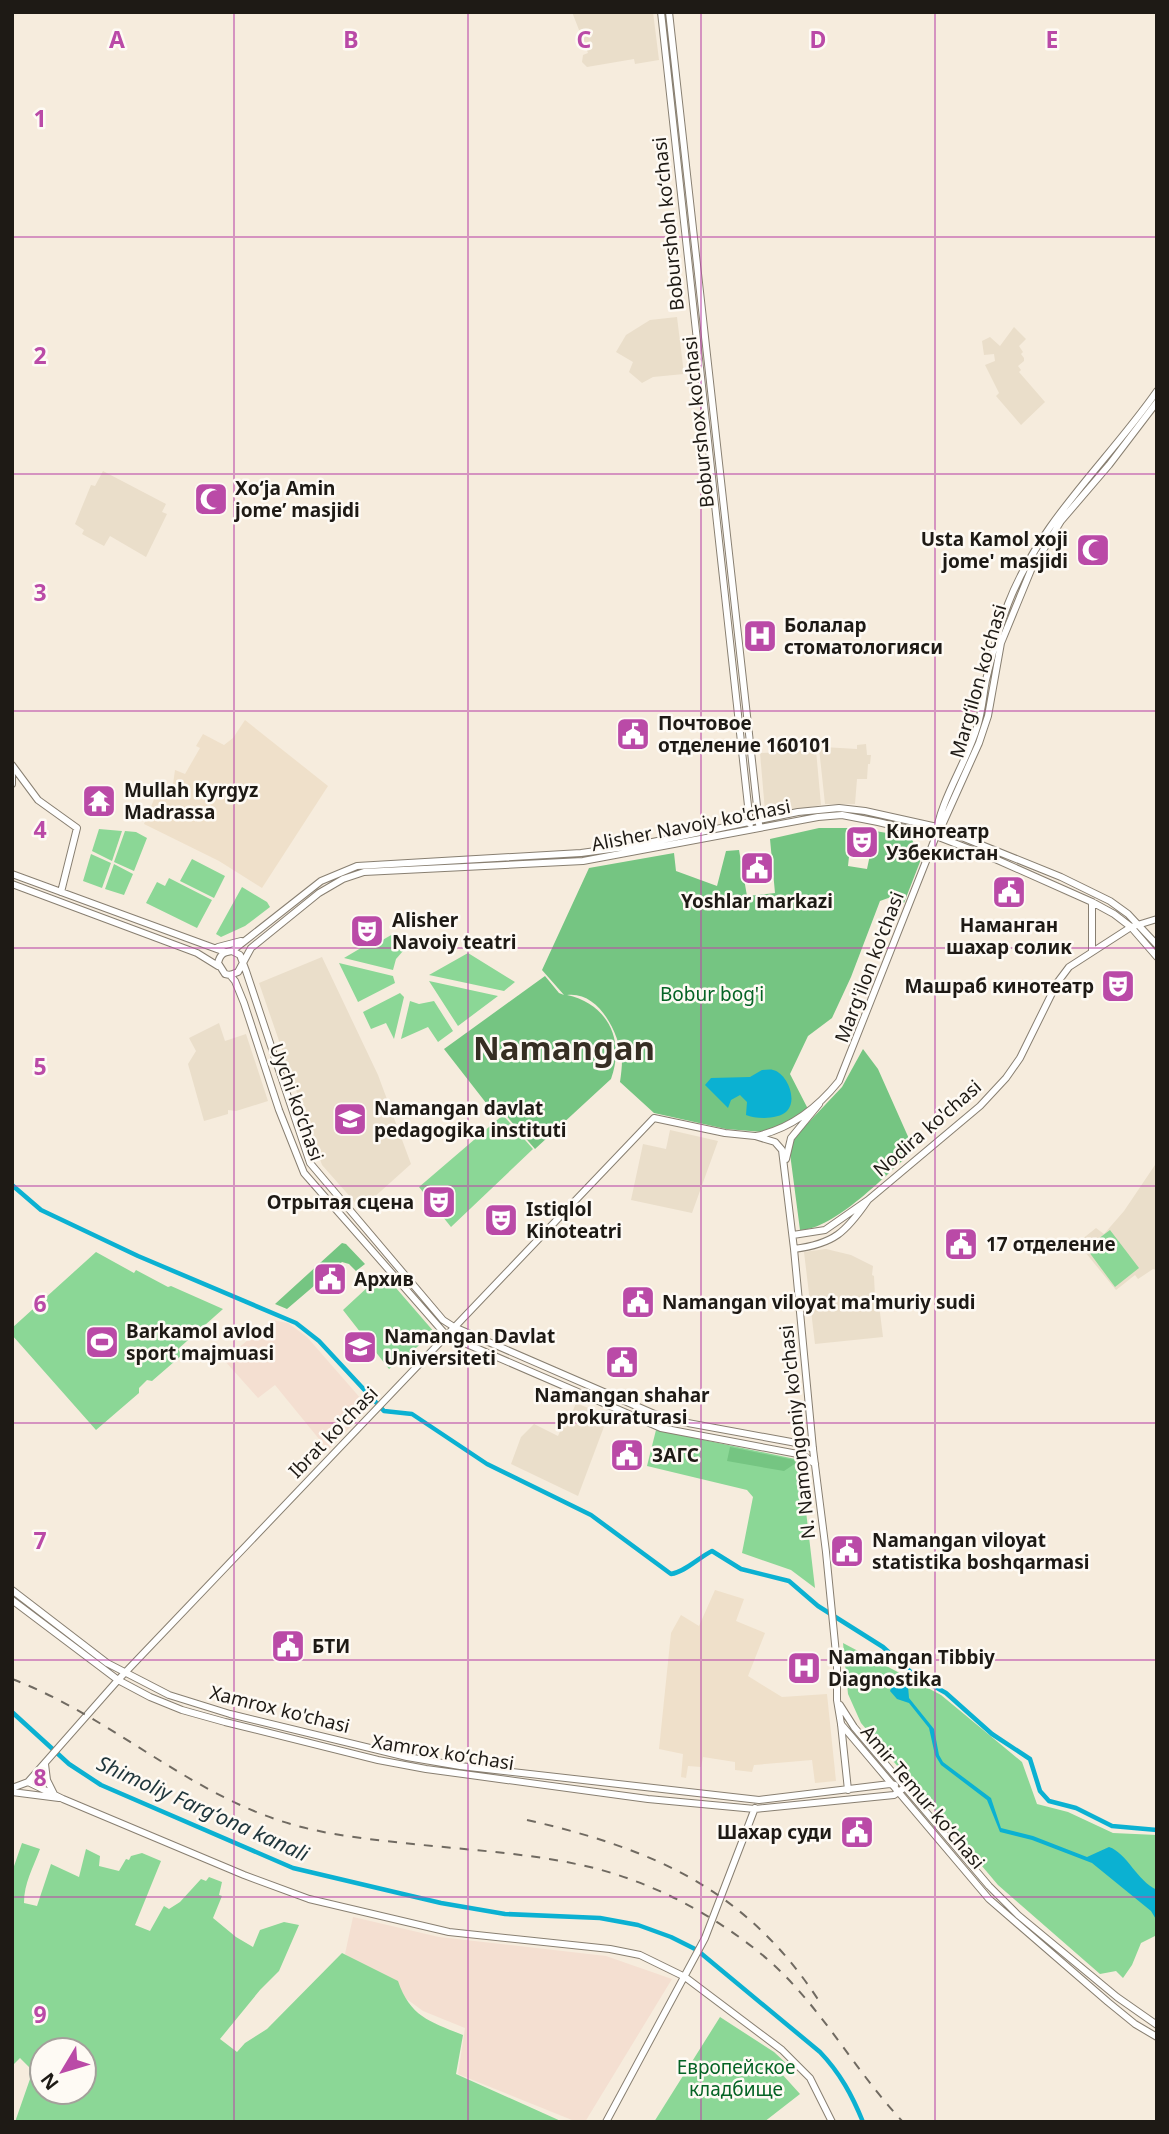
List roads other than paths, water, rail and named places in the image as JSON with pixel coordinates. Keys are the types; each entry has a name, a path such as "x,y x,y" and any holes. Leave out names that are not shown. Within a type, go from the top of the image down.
{"main road":[{"name":"Boburshoh koʻchasi","path":"661,12 730,662 750,823"},
{"name":"Boburshox ko'chasi","path":"669,12 759,825"},
{"name":"Margʻilon koʻchasi","path":"936,836 977,729 987,677 1008,604 1027,564 1059,511 1118,444 1157,391"},
{"name":"Margʻilon koʻchasi","path":"939,828 979,743 988,716 1001,643 1031,570 1061,521 1157,402"},
{"path":"12,765 38,800 77,828 61,892"},
{"path":"12,775 12,784"},
{"name":"Alisher Navoiy ko'chasi","path":"231,975 241,967 247,952 319,893 343,879 364,873 583,861 750,823 759,825 839,811 936,836 1092,902 1131,927 1157,957"},
{"path":"759,825 768,819 798,812 865,811 939,828 1086,888 1110,901 1138,924 1157,945"},
{"path":"757,812 768,819"},
{"path":"218,964 220,955 250,936 321,881 357,866 582,853 750,823"},
{"name":"Marg'ilon ko'chasi","path":"821,1102 839,1081 851,1057 936,836"},
{"path":"12,874 207,946 240,955 242,962"},
{"name":"Uychi ko’chasi","path":"12,884 204,956 218,964 225,974 231,975 239,989 300,1165 352,1230 446,1335"},
{"path":"1092,902 1092,951"},
{"name":"Nodira ko'chasi","path":"793,1235 825,1230 868,1200 980,1106 1020,1058 1056,983 1069,967 1131,927 1157,919"},
{"path":"207,946 230,946 250,936"},
{"path":"250,936 250,944 257,944"},
{"path":"246,971 250,955 257,944"},
{"path":"204,956 210,953 207,946"},
{"name":"Uychi ko’chasi","path":"242,962 310,1163 443,1320 666,1419 802,1444 813,1449"},
{"path":"239,989 245,982 251,985"},
{"path":"755,1136 790,1124 821,1102"},
{"path":"785,1161 788,1144 821,1102"},
{"name":"Ibrat ko'chasi","path":"28,1782 118,1680 654,1118 725,1133 755,1136"},
{"path":"790,1124 789,1132 796,1132"},
{"path":"755,1136 777,1143 785,1161"},
{"name":"N. Namongoniy ko'chasi","path":"785,1161 814,1464 837,1664 837,1700"},
{"name":"Nodira ko'chasi","path":"794,1249 821,1244 837,1237 849,1226 868,1200"},
{"path":"352,1230 360,1223"},
{"path":"446,1335 661,1427 803,1455 814,1464"},
{"path":"803,1455 813,1449"},
{"name":"Xamrox ko'chasi","path":"12,1590 88,1650 125,1673 169,1695 190,1703 407,1757 460,1766 756,1800 890,1784 901,1790"},
{"name":"Xamrox koʻchasi","path":"12,1600 118,1680 182,1710 378,1760 648,1799 755,1809 849,1801 901,1790"},
{"name":"Amir Temur koʻchasi","path":"837,1700 841,1724 890,1784"},
{"name":"Amir Temur koʻchasi","path":"837,1700 901,1790 989,1899 1108,2002 1135,2024 1157,2037"},
{"path":"841,1724 848,1790"},
{"path":"47,1762 47,1780 54,1794"},
{"path":"12,1790 28,1782 275,1888 309,1899 457,1933 640,1955 685,1977 803,2068 816,2087 832,2122"},
{"path":"12,1790 63,1799"},
{"name":"Amir Temur koʻchasi","path":"901,1790 1018,1915 1117,1997 1157,2025"},
{"path":"606,2122 705,1938 755,1809 756,1800"},
{"path":"1013,1922 1018,1915"}],"water":[{"path":"762,1070 778,1072 786,1081 791,1100 790,1106 783,1114 761,1118 746,1115 747,1102 740,1095 731,1100 728,1108 705,1085 711,1078 750,1077"},
{"path":"903,1681 908,1686 909,1698 934,1729 943,1762 991,1798 1001,1828 1033,1836 1087,1857 1109,1847 1115,1850 1157,1890 1157,1921 1151,1911 1092,1863 1032,1840 1000,1832 987,1800 941,1765 935,1755 929,1728 909,1703 897,1699 890,1691 894,1682"}],"waterway":[{"path":"12,1185 41,1210 138,1256 296,1323 319,1341 384,1411 412,1414 487,1464 591,1515 671,1574 681,1571 712,1551 741,1569 789,1581 818,1606 883,1647 914,1675 946,1693 992,1734 1030,1759 1040,1791 1049,1801 1076,1808 1112,1826 1157,1830"},
{"name":"Shimoliy Fargʻona kanali","path":"12,1712 69,1764 101,1785 293,1868 441,1903 505,1914 600,1918 638,1925 671,1937 697,1950 820,2052 845,2085 863,2122"}],"railway":[{"path":"12,1679 80,1712 209,1790 278,1820 345,1836 518,1855 581,1865 629,1879 675,1898 740,1938 781,1972 800,1992 903,2122"},
{"path":"527,1820 616,1845 657,1861 694,1880 729,1903 762,1931 793,1965 821,2004"}],"place":[{"name":"Xo‘ja Amin jome’ masjidi","path":"211,499"},
{"name":"Usta Kamol xoji jome' masjidi","path":"1093,550"},
{"name":"Болалар стоматологияси","path":"760,636"},
{"name":"Почтовое отделение 160101","path":"633,734"},
{"name":"Mullah Kyrgyz Madrassa","path":"99,801"},
{"name":"Кинотеатр Узбекистан","path":"862,842"},
{"name":"Yoshlar markazi","path":"757,868"},
{"name":"Наманган шахар солик","path":"1009,892"},
{"name":"Alisher Navoiy teatri","path":"367,931"},
{"name":"Машраб кинотеатр","path":"1118,986"},
{"name":"Namangan davlat pedagogika instituti","path":"350,1119"},
{"name":"Отрытая сцена","path":"439,1202"},
{"name":"Istiqlol Kinoteatri","path":"501,1220"},
{"name":"17 отделение","path":"961,1244"},
{"name":"Архив","path":"330,1279"},
{"name":"Namangan viloyat ma'muriy sudi","path":"638,1302"},
{"name":"Barkamol avlod sport majmuasi","path":"102,1342"},
{"name":"Namangan Davlat Universiteti","path":"360,1347"},
{"name":"Namangan shahar prokuraturasi","path":"622,1362"},
{"name":"ЗАГС","path":"627,1455"},
{"name":"Namangan viloyat statistika boshqarmasi","path":"847,1551"},
{"name":"БТИ","path":"288,1646"},
{"name":"Namangan Tibbiy Diagnostika","path":"804,1668"},
{"name":"Шахар суди","path":"857,1832"}],"district":[{"name":"Namangan","path":"564,1047"}],"park label":[{"name":"Bobur bog'i","path":"712,994"},
{"name":"Европейское кладбище","path":"736,2078"}]}
